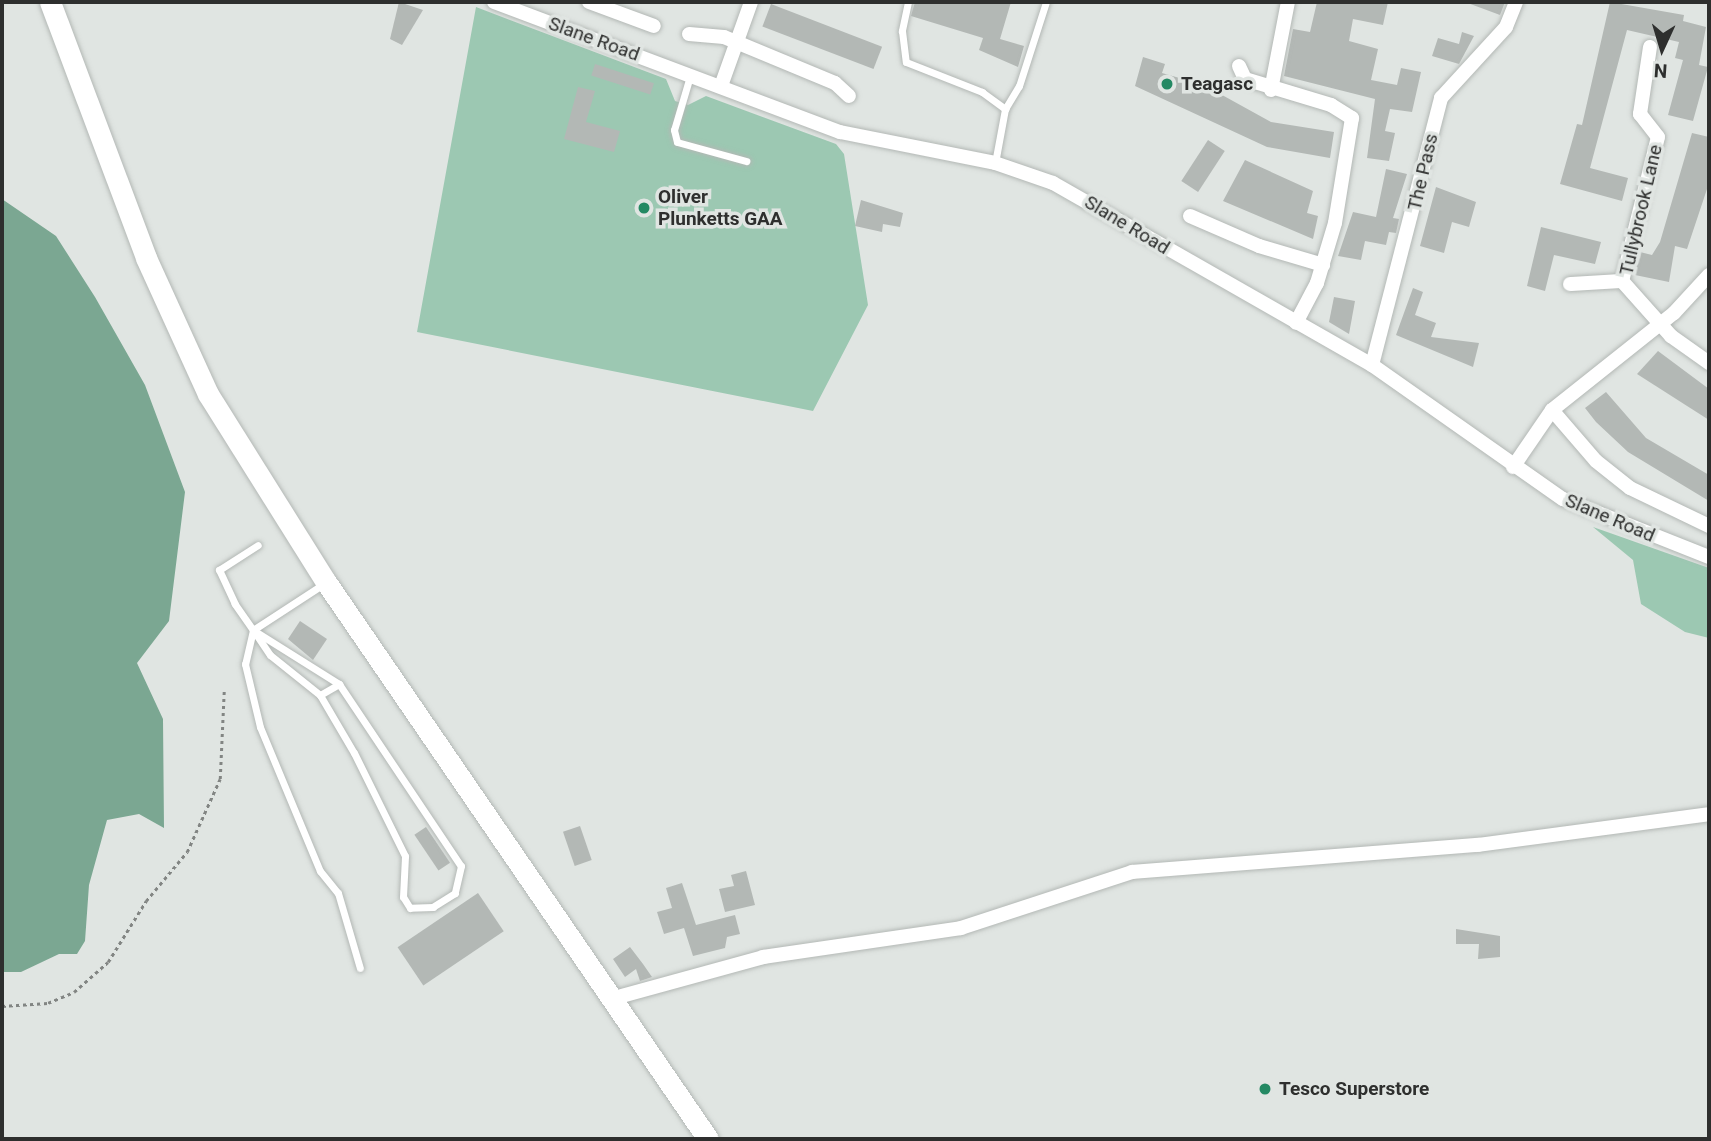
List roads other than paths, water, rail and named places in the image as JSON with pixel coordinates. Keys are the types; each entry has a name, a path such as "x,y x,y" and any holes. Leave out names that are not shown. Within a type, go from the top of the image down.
{"main road":[{"path":"50,2 178,332 245,457 326,582 708,1139"}],"street":[{"name":"Slane Road","path":"494,2 859,138 995,163 1092,202 1372,365 1513,467 1563,499 1709,557"},
{"path":"589,2 654,26"},
{"path":"721,86 751,2"},
{"path":"1271,90 1288,2"},
{"name":"The Pass","path":"1372,365 1441,99 1506,27 1516,2"},
{"path":"689,34 736,42 835,83 849,96"},
{"name":"Tullybrook Lane","path":"1650,47 1640,114 1658,137 1622,281 1661,322 1709,363"},
{"path":"1239,66 1245,79 1271,90 1331,105 1352,118 1323,264 1296,323"},
{"path":"1190,216 1259,246 1323,264"},
{"path":"1513,467 1552,410 1674,313 1709,275"},
{"path":"1570,284 1622,281"},
{"path":"1552,410 1596,461 1630,488 1709,526"},
{"path":"611,999 763,957 961,928 1132,872 1504,842 1616,822 1709,814"}],"lane":[{"path":"908,2 902,31 906,62 982,92 1005,109"},
{"path":"995,163 1005,109 1019,86 1046,2"},
{"path":"691,75 674,130 677,142 746,161"},
{"path":"253,630 339,684 461,866 455,893 433,907 410,908 403,897 405,856 320,695 270,655 253,630 219,570 258,545"},
{"path":"326,582 253,630 246,664 250,700 320,872 338,893 360,968"},
{"path":"320,695 339,684"}],"place":[{"name":"Teagasc","path":"1167,84"},
{"name":"Oliver Plunketts GAA","path":"644,208"},
{"name":"Tesco Superstore","path":"1265,1089"}]}
